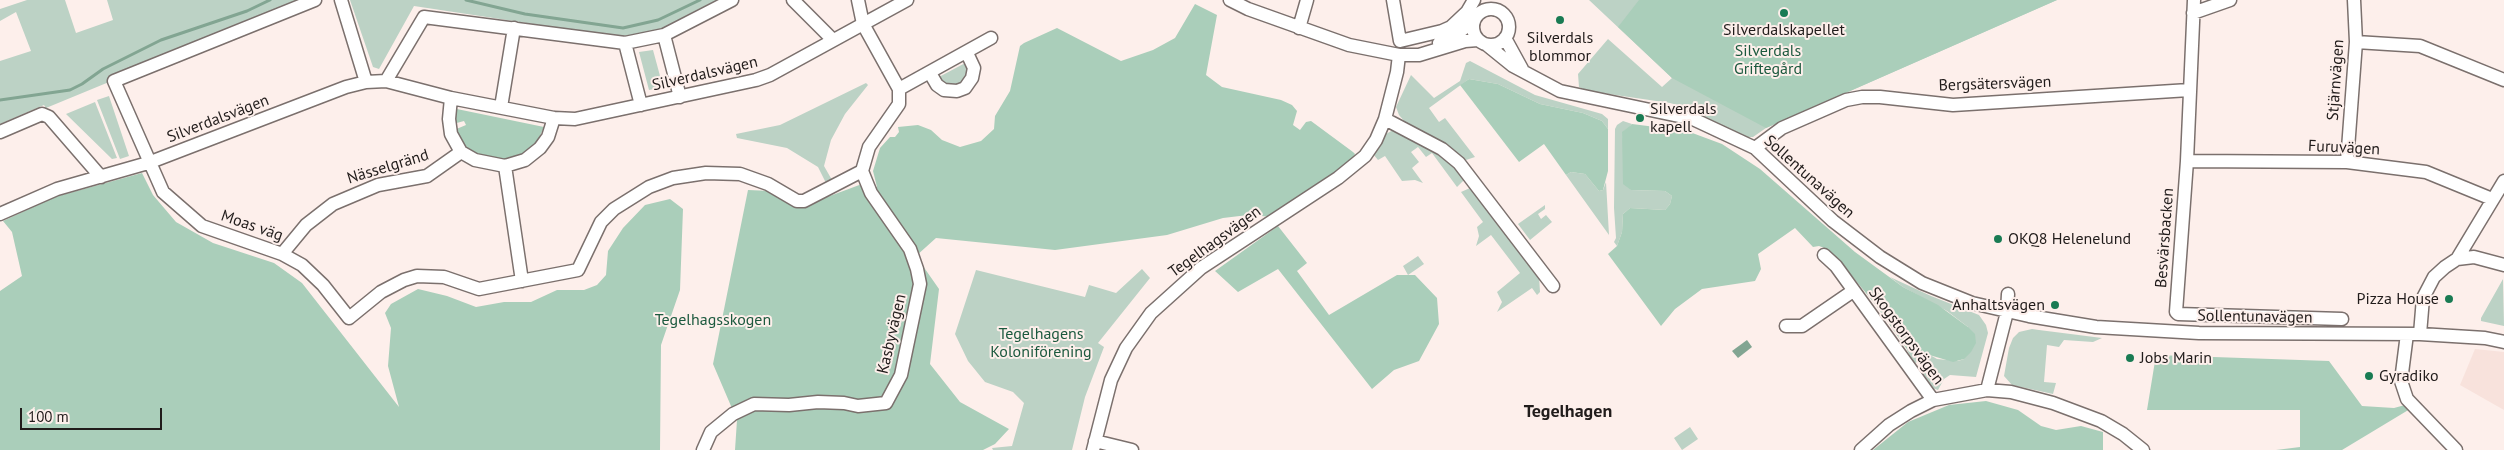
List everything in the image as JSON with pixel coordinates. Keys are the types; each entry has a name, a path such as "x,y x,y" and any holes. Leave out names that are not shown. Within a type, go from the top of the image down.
{"street":[{"name":"Moas väg","path":"314,0 114,82 148,163 163,192 202,226 282,254 314,274 349,318 381,292 404,280 417,276 444,277 479,289 522,281"},
{"path":"341,0 366,82"},
{"path":"386,81 424,17 625,43 664,35 732,0"},
{"path":"793,0 833,40"},
{"path":"505,166 522,281 578,270 601,222 614,210 649,187 673,178 706,173 740,174 768,184 797,201 804,201 862,171 869,147 899,104 899,90 864,24 858,0"},
{"name":"Silverdalsvägen","path":"0,214 57,189 148,163 346,86 386,81 451,98 554,118 575,119 680,97 770,75 907,0"},
{"path":"1230,0 1299,28 1349,45 1405,54 1419,55 1482,42 1499,43 1508,33 1508,22 1498,6 1489,9 1443,41 1405,54"},
{"path":"1299,28 1307,0"},
{"path":"1393,0 1400,41 1451,27 1467,12 1474,0"},
{"path":"1482,42 1474,35 1477,17 1484,0"},
{"path":"2194,6 2230,0"},
{"name":"Stjärnvägen","path":"2347,162 2356,42 2354,0"},
{"name":"Besvärsbacken","path":"2194,6 2187,161 2176,312 2178,314 2342,318"},
{"path":"501,107 514,28"},
{"path":"664,35 680,97"},
{"path":"899,90 991,38"},
{"path":"1505,38 1523,71"},
{"name":"Sollentunavägen","path":"1482,42 1513,66 1560,91 1693,119 1755,148 1833,221 1880,257 1922,283 1972,303 2007,312 2096,326 2199,333 2420,334 2485,338 2504,342"},
{"path":"2356,42 2420,46 2504,80"},
{"path":"625,43 641,105"},
{"path":"930,73 937,85 944,90 957,91 965,88 972,78 974,68 967,53"},
{"name":"Tegelhagsvägen","path":"1094,446 1112,380 1126,348 1151,313 1201,268 1338,178 1365,156 1376,140 1385,119 1397,72 1405,54"},
{"name":"Bergsätersvägen","path":"1755,148 1782,128 1846,100 1862,97 1880,97 1953,105 2189,90"},
{"path":"451,98 449,119 451,134 461,152 475,160 505,166 526,160 540,148 548,137 554,118"},
{"path":"0,132 42,114 49,117 102,177"},
{"path":"1385,119 1442,149 1459,163 1553,286"},
{"name":"Nässelgränd","path":"282,254 306,225 333,204 378,185 427,176 461,152"},
{"name":"Furuvägen","path":"2187,161 2347,162 2426,172 2492,200"},
{"name":"Kasbyvägen","path":"703,450 711,432 733,414 754,404 789,405 835,402 858,406 886,403 896,387 915,313 920,284 910,249 871,193 862,171"},
{"path":"2420,334 2423,298 2434,277 2457,259 2504,182"},
{"name":"Skogstorpsvägen","path":"1824,255 1836,266 1933,400"},
{"path":"2457,259 2474,258 2504,265"},
{"name":"Skogstorpsvägen","path":"1786,326 1802,326 1853,291"},
{"path":"1987,390 2007,312 2008,294"},
{"path":"2407,334 2401,381 2407,399 2456,450"},
{"name":"Skogstorpsvägen","path":"1862,450 1889,425 1933,400 1987,390 2011,392 2054,403 2101,421 2123,434 2143,450"},
{"path":"1094,446 1132,450"}],"shaded area":[{"path":"1747,340 1752,347 1738,358 1732,351"},
{"path":"2475,349 2504,352 2504,410 2460,385"}],"green space":[{"path":"27,0 65,0 76,33 113,20 107,0 298,0 108,78 109,82 46,108 44,105 0,124 0,61 31,51 16,12 0,21 0,9"},
{"path":"350,0 719,0 662,29 619,37 414,6 379,69 373,67"},
{"name":"Silverdals Griftegård","path":"1589,0 2057,0 1766,128 1753,137 1743,137 1691,109 1670,103 1588,91 1579,87 1578,74 1608,39 1662,87 1672,78"},
{"name":"Silverdals Griftegård","path":"1639,0 2057,0 1766,128 1672,78 1618,27"},
{"path":"1195,4 1217,15 1206,75 1222,87 1281,100 1292,105 1297,111 1293,125 1300,130 1306,122 1311,121 1353,152 1355,154 1352,161 1274,217 1248,215 1223,218 1167,235 1055,250 936,238 916,256 939,289 930,364 960,402 1009,429 995,444 983,450 735,450 737,420 713,364 748,190 771,191 803,206 862,184 877,187 873,171 880,148 890,137 895,137 899,132 898,127 918,125 931,130 942,140 960,147 981,141 994,129 995,116 1010,91 1020,46 1024,43 1057,28 1121,61 1153,50 1175,38"},
{"path":"653,50 663,87 649,90 639,52"},
{"path":"969,61 966,82 950,87 937,78"},
{"path":"1470,61 1535,95 1602,114 1608,119 1608,129 1602,121 1583,113 1540,104 1498,84 1469,79 1429,108 1439,122 1445,118 1475,157 1466,160 1432,136 1405,122 1399,115 1396,107 1411,75 1434,98 1460,81 1466,63"},
{"path":"1469,79 1498,84 1540,104 1583,113 1602,121 1608,129 1608,171 1603,190 1599,191 1585,174 1571,172 1566,175 1544,144 1519,162 1460,85"},
{"path":"866,83 868,85 845,114 831,140 824,166 832,180 826,183 818,167 787,148 737,138 736,134 780,125"},
{"path":"109,96 129,156 120,159 97,100"},
{"path":"95,102 117,158 112,159 66,114"},
{"path":"452,108 544,127 537,142 527,152 515,158 492,161 467,150 454,130 466,125 464,121 453,124"},
{"path":"1623,121 1632,124 1622,133 1631,190 1665,191 1672,196 1670,204 1665,210 1630,208 1623,214 1622,232 1617,246 1614,242 1616,238 1614,208 1615,129"},
{"path":"1632,124 1687,131 1722,144 1760,169 1855,252 1903,287 1938,305 1968,327 1975,334 1976,343 1971,352 1964,359 1953,362 1906,348 1875,304 1837,258 1827,249 1819,246 1813,247 1795,228 1758,254 1761,269 1755,281 1702,289 1675,309 1661,326 1608,254 1617,246 1622,232 1623,214 1630,208 1665,210 1670,204 1672,196 1665,191 1631,190 1623,184 1622,132"},
{"path":"1393,130 1441,154 1466,178 1457,187 1432,153 1426,157 1418,147 1411,152 1419,162 1412,168 1423,183 1415,180 1402,181 1385,156 1378,160 1373,154 1386,134"},
{"path":"1571,172 1585,174 1599,191 1603,190 1606,182 1609,235 1566,175"},
{"path":"142,173 153,195 176,222 213,243 274,263 302,283 399,407 388,366 391,328 385,313 391,304 418,289 447,296 476,307 504,302 531,302 557,290 584,290 597,285 606,275 608,251 623,228 645,205 670,199 683,209 680,290 661,345 660,450 0,450 0,291 22,276 12,232 3,221 55,197"},
{"path":"1473,188 1539,276 1540,292 1537,295 1532,288 1497,312 1502,302 1497,292 1520,273 1491,235 1476,246 1479,236 1477,227 1483,222 1461,192"},
{"path":"1545,205 1545,209 1538,214 1541,219 1546,215 1552,222 1530,240 1518,224"},
{"path":"1278,226 1307,263 1297,271 1329,315 1397,275 1415,275 1437,298 1439,324 1419,361 1394,370 1372,389 1278,269 1238,292 1215,271"},
{"path":"1418,256 1424,264 1408,275 1403,266"},
{"name":"Tegelhagens Koloniförening","path":"1142,269 1150,278 1098,343 1104,347 1085,397 1072,450 993,450 992,448 1012,446 1024,403 1013,392 985,382 968,361 955,334 976,270 1085,297 1089,285 1116,293"},
{"path":"1890,277 1979,315 1986,325 1988,333 1976,377 1950,375 1944,379 1938,390 1932,388 1920,370 1929,364 1927,360 1924,357 1914,364 1906,348 1925,352 1937,359 1958,361 1964,359 1968,327 1947,311 1903,287"},
{"path":"2503,279 2504,326 2481,321 2481,318"},
{"path":"2032,329 2102,338 2093,342 2064,340 2059,347 2047,345 2044,382 2056,383 2053,394 2012,385 2004,376 2009,348 2013,338 2019,332"},
{"path":"2156,355 2329,361 2362,406 2394,408 2405,405 2410,409 2342,450 2276,450 2300,447 2300,410 2147,410"},
{"path":"1986,401 2018,410 2041,426 2056,430 2081,426 2103,432 2103,450 1873,450 1908,422 1949,405"},
{"path":"1690,427 1698,439 1682,450 1674,438"}],"waterway":[{"path":"0,100 70,90 103,69 161,40 247,11 270,0"},
{"path":"466,0 525,14 623,28 658,20 700,0"}],"place":[{"name":"Silverdalskapellet","path":"1784,13"},
{"name":"Silverdals blommor","path":"1560,20"},
{"name":"Silverdals kapell","path":"1640,118"},
{"name":"OKQ8 Helenelund","path":"1998,239"},
{"name":"Pizza House","path":"2449,299"},
{"name":"Anhaltsvägen","path":"2055,305"},
{"name":"Jobs Marin","path":"2130,358"},
{"name":"Gyradiko","path":"2369,376"}],"district":[{"name":"Tegelhagen","path":"1568,412"}],"park label":[{"name":"Tegelhagsskogen","path":"713,320"}]}
